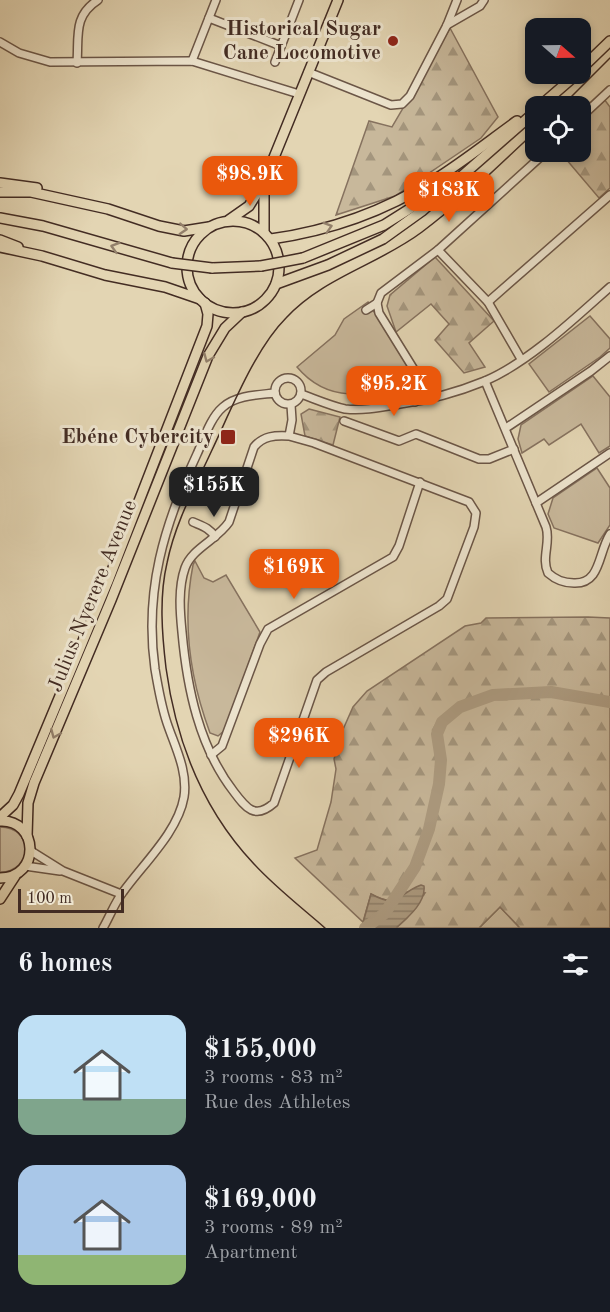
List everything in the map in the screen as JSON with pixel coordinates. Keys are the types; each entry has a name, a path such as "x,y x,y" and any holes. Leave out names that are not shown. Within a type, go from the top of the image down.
{"main road":[{"path":"0,192 31,192 108,209 159,226 184,231 226,221 249,206 264,183 338,0"},
{"path":"591,59 610,41"},
{"path":"552,96 566,84"},
{"path":"267,236 315,231 378,210 433,181 525,116"},
{"path":"276,284 383,239 422,211 525,119"},
{"path":"0,218 43,226 172,263 212,268 261,266 303,258 384,225 424,201 481,160"},
{"path":"0,183 91,199 108,209"},
{"path":"264,183 267,236"},
{"path":"226,221 246,223 267,236 278,253 280,268 276,284"},
{"name":"Julius Nyerere Avenue","path":"0,819 13,805 19,794 108,581 207,326 208,314 192,288 188,274 188,260 192,247 200,235 211,226"},
{"path":"0,240 42,256 105,275 165,287 202,301 216,310 229,313 242,312"},
{"path":"0,247 42,256"},
{"name":"Julius Nyerere Avenue","path":"31,852 27,836 30,794 120,578 208,356 225,328 242,312 260,305 267,299 276,284"},
{"path":"0,819 14,823 27,836"},
{"path":"0,899 15,876 26,866 31,852"},
{"path":"0,878 15,876"}],"street":[{"path":"77,63 80,18 84,11 98,0"},
{"path":"192,61 216,0"},
{"path":"275,62 299,0"},
{"path":"308,72 391,105 402,104 410,96 447,25 457,0"},
{"path":"447,25 480,6 484,0"},
{"path":"209,18 281,46"},
{"path":"0,42 32,58 50,62 192,61 299,94"},
{"path":"591,108 610,90"},
{"path":"415,402 413,368 379,313 377,303 381,293 438,250 535,162"},
{"path":"488,302 610,195"},
{"path":"438,250 488,302 521,359"},
{"path":"302,394 344,408 364,410 415,402 485,381 521,359 572,321 610,287"},
{"path":"366,310 377,303"},
{"path":"506,428 610,356"},
{"path":"286,378 298,382 302,394 298,401 291,405 279,401 275,393 276,385 286,378"},
{"path":"485,381 548,533 546,567 548,573 558,580 578,583 591,579 610,534"},
{"path":"104,928 121,894 164,839 184,799 184,778 161,703 152,641 155,577 167,527 177,497 218,412 237,398 275,393"},
{"path":"289,436 292,420 291,405"},
{"path":"344,421 399,441 416,434 479,459 489,459 514,449"},
{"path":"272,436 289,436 420,482 469,502 476,513 474,527 447,599 440,606 326,672 317,680 274,803 267,809 252,811 245,807 225,780 211,755 196,715 184,661 180,592 185,568 191,557 229,522 254,447 260,440 272,436"},
{"path":"536,503 610,453"},
{"path":"211,755 222,746 260,644 268,629 393,557 399,546 420,482"},
{"path":"193,522 212,531 214,537"},
{"path":"31,852 63,871 121,894"},
{"path":"26,866 63,871"}],"green space":[{"path":"450,28 498,117 481,138 395,196 336,215 369,121 392,127"},
{"path":"604,99 610,107 610,188 599,198 568,162 591,162 591,111"},
{"path":"435,257 494,321 469,343 485,367 464,373 435,340 449,324 431,304 396,332 387,306 390,295"},
{"path":"368,302 408,366 408,384 378,392 349,394 335,392 309,379 297,367 335,335 344,319"},
{"path":"590,316 610,339 610,348 549,392 529,364"},
{"path":"593,376 610,397 610,446 599,453 581,424 549,445 544,439 522,453 518,439 521,425"},
{"path":"309,409 340,417 333,445 305,436 301,414"},
{"path":"597,468 610,488 610,525 598,543 554,528 548,514 553,498"},
{"path":"195,561 204,578 213,582 226,575 260,632 225,730 218,736 210,733 203,713 190,650 188,607"},
{"path":"486,618 610,618 610,928 520,928 500,907 479,928 396,928 407,918 425,893 407,892 394,900 381,899 371,894 363,922 295,858 317,850 331,802 336,769 334,759 341,734 353,707 367,691 465,626 481,623"},
{"path":"0,827 11,829 19,834 24,841 25,850 19,865 11,870 0,872"},
{"path":"500,907 520,928 479,928"}],"shaded area":[{"path":"421,885 424,886 424,892 419,904 396,928 369,928 363,923 371,894 393,901"}],"waterway":[{"path":"365,928 385,913 415,867 429,829 439,784 441,760 437,734 442,722 460,707 493,695 551,692 610,702"}],"tram line":[{"path":"572,96 610,58"},
{"path":"325,928 271,881 236,843 206,798 195,773 177,722 166,668 162,602 164,576 171,548 186,505 245,381 264,346 286,318 301,304 334,281 388,254 422,232 466,196 525,141"}],"place":[{"name":"Historical Sugar Cane Locomotive","path":"393,41"},
{"name":"Ebéne Cybercity","path":"228,437"}]}
